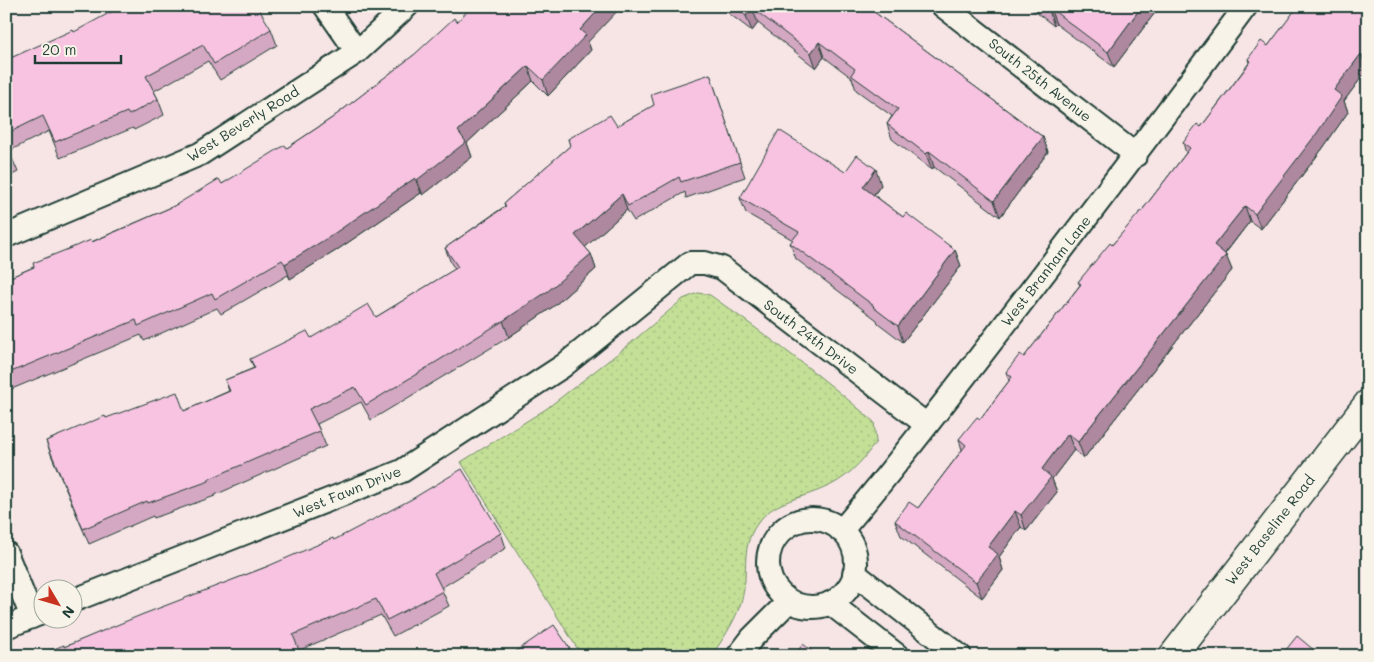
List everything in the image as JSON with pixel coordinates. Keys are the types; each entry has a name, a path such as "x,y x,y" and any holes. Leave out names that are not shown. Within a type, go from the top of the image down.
{"main road":[{"name":"West Baseline Road","path":"1173,656 1368,404"}],"street":[{"path":"325,6 357,52"},
{"name":"West Beverly Road","path":"6,236 200,154 357,52 407,6"},
{"name":"South 25th Avenue","path":"943,6 1136,155"},
{"name":"West Branham Lane","path":"841,531 927,425 1136,155 1246,6"},
{"name":"South 24th Drive","path":"690,263 705,263 722,268 927,425"},
{"name":"West Fawn Drive","path":"82,597 402,471 563,366 690,263"},
{"path":"815,520 830,523 849,540 854,550 854,573 845,591 830,603 816,607 802,606 789,601 778,592 770,579 768,564 770,550 776,537 787,527 800,521 815,520"},
{"path":"6,552 32,605"},
{"path":"854,573 960,656"},
{"path":"738,656 752,638 789,601"},
{"path":"830,603 898,656"},
{"path":"6,627 32,617"}],"green space":[{"path":"698,293 710,295 794,356 834,388 874,422 876,442 865,457 839,481 782,504 761,519 749,539 744,588 740,606 729,629 711,656 582,656 461,462 546,409 626,347 683,299"}],"building":[{"path":"122,6 257,6 271,29 214,64 203,45 146,76 158,99 129,115 127,112 55,142 43,116 6,134 6,60 73,30 74,32"},
{"path":"472,6 602,6 580,30 586,35 543,80 528,66 458,131 466,142 417,180 415,178 329,237 285,264 282,260 215,299 212,293 138,326 136,320 6,374 6,279 34,267 33,263 91,240 92,242 174,206 219,179 222,184 285,145 287,148 332,118 415,54 454,18 457,22"},
{"path":"734,6 866,6 1043,137 994,201 929,151 926,154 887,124 898,109 851,75 855,69 819,42 811,53 752,8 746,16"},
{"path":"1043,6 1142,6 1108,52 1050,8 1049,10"},
{"path":"1298,6 1368,6 1368,49 1363,56 1361,54 1334,90 1342,96 1317,133 1255,214 1245,206 1214,245 1226,255 1078,442 1068,434 1042,469 1051,477 1021,515 1015,511 988,547 998,554 976,582 895,521 909,502 918,508 966,445 959,439 977,417 980,419 1012,377 1006,372 1020,354 1024,357 1081,284 1078,282 1110,243 1112,245 1140,213 1190,148 1183,143 1197,124 1201,127 1251,61 1248,59 1261,41 1268,46"},
{"path":"710,74 740,162 681,182 679,177 628,206 622,194 575,235 591,254 548,291 503,321 366,405 355,387 309,409 320,431 209,479 209,481 148,503 147,501 83,529 46,441 105,416 106,418 177,392 184,411 230,391 225,380 255,368 250,359 307,331 311,338 368,304 376,317 458,267 445,248 506,206 504,203 571,145 568,139 610,115 617,126 654,105 651,94"},
{"path":"779,130 845,172 857,155 876,169 863,187 903,217 906,213 955,250 898,326 790,243 799,232 740,198"},
{"path":"6,144 12,157 6,160"},
{"path":"462,469 501,533 434,573 443,591 387,620 376,599 293,635 299,650 285,656 36,656 64,645 64,647 266,567 333,538 334,540 412,499"},
{"path":"554,625 575,656 509,656"},
{"path":"1297,636 1321,656 1281,656"},
{"path":"803,644 818,656 794,656"}]}
